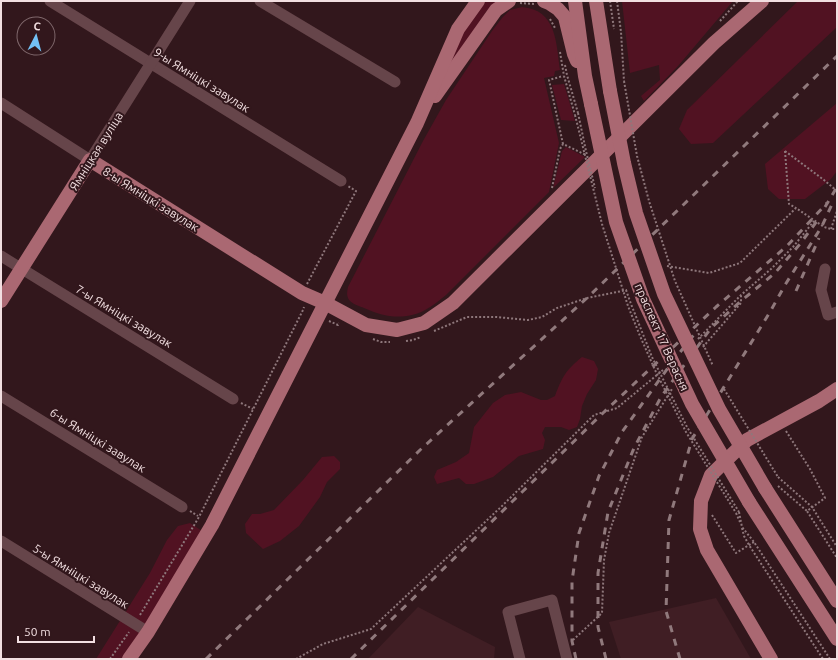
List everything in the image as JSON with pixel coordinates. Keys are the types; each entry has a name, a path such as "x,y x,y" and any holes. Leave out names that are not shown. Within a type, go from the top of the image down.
{"main road":[{"path":"129,659 148,632 212,525 417,123 458,30 478,1"},
{"name":"праспект 17 Верасня","path":"575,1 591,104 616,222 643,299 692,404 750,502 837,639"},
{"path":"714,43 748,1"},
{"path":"714,43 762,1"},
{"path":"417,123 496,10 513,3"},
{"path":"541,3 549,3 566,17 574,54 586,76"},
{"name":"праспект 17 Верасня","path":"598,4 610,91 624,163 636,213 664,294 719,409 769,485 837,601"},
{"name":"8-ы Ямніцкі завулак","path":"90,160 305,289 325,303 366,325 397,330 424,323 453,303 714,43"},
{"name":"Ямніцкая вуліца","path":"1,301 90,160"},
{"path":"771,659 707,550 700,529 701,501 711,475 747,440 819,401 837,389"}],"street":[{"name":"9-ы Ямніцкі завулак","path":"50,1 341,181"},
{"name":"Ямніцкая вуліца","path":"90,160 190,1"},
{"path":"260,1 395,82"},
{"name":"8-ы Ямніцкі завулак","path":"1,103 90,160"},
{"name":"7-ы Ямніцкі завулак","path":"1,256 233,399"},
{"path":"825,269 821,290 828,315 837,312"},
{"name":"6-ы Ямніцкі завулак","path":"1,396 182,507"},
{"name":"5-ы Ямніцкі завулак","path":"1,541 148,632"},
{"path":"520,659 508,612 552,600 567,659"}],"path":[{"path":"617,1 621,32 624,81 637,156 649,201 675,281 715,372"},
{"path":"717,25 738,1"},
{"path":"513,3 541,3"},
{"path":"550,18 555,29"},
{"path":"560,49 575,115"},
{"path":"551,190 562,144 549,80 565,76"},
{"path":"626,120 632,114"},
{"path":"562,144 589,157 584,162"},
{"path":"837,191 785,151 789,204 824,227 837,229"},
{"path":"305,289 356,191"},
{"path":"664,262 666,268 709,273 740,263 796,208"},
{"path":"831,229 837,211"},
{"path":"698,339 741,295 771,270 788,253 814,221"},
{"path":"433,332 467,317 496,317 528,320 542,317 557,308 587,298 631,290"},
{"path":"699,351 741,303 741,295"},
{"path":"110,659 135,624 199,517 303,310"},
{"path":"400,341 413,340 427,334"},
{"path":"367,336 381,342 394,341"},
{"path":"296,659 323,644 371,629 501,507 594,415 617,408 664,370"},
{"path":"722,386 778,477 812,507 837,547"},
{"path":"564,646 572,641 602,613 604,560 609,533 642,437 672,390"},
{"path":"783,426 810,469 825,498 807,511"},
{"path":"769,485 807,511 837,558"},
{"path":"737,512 744,536 749,545 823,659"},
{"path":"716,521 736,553 754,542"},
{"path":"742,527 754,542 830,659"}],"shaded area":[{"path":"486,1 496,1 486,12 447,72 461,35"},
{"path":"622,1 733,1 678,66 644,101 641,96 660,80 659,65 630,73"},
{"path":"798,1 837,1 837,27 713,143 691,144 679,129 687,110"},
{"path":"522,7 534,9 542,14 548,21 553,30 557,49 560,70 555,71 554,76 544,78 559,143 549,192 446,295 426,310 417,314 399,317 376,313 353,304 348,298 348,287 423,141 446,100 502,18 510,10"},
{"path":"564,84 575,121 561,120 552,85"},
{"path":"837,103 837,171 831,179 805,199 779,199 768,189 765,164"},
{"path":"566,147 585,157 553,188 562,151"},
{"path":"582,357 594,361 598,369 596,380 587,394 582,406 577,427 569,430 561,427 545,427 542,433 545,440 543,449 519,456 493,477 474,484 466,484 459,478 437,484 434,477 437,470 456,462 469,453 474,427 493,403 505,395 521,392 541,400 547,400 555,396 565,374"},
{"path":"334,456 340,462 340,469 327,482 320,497 299,526 280,541 263,549 246,533 245,524 252,514 260,514 274,510 303,480 322,457"},
{"path":"190,523 202,531 130,659 96,659 150,573 167,540 178,526"},
{"path":"716,598 751,659 621,659 609,622"},
{"path":"418,607 495,647 494,659 368,659"}],"railway":[{"path":"206,659 420,450 587,298 837,56"},
{"path":"825,207 837,187"},
{"path":"680,659 666,611 669,520 692,439 822,226 833,202"},
{"path":"351,659 603,413 716,307 787,246 827,203"},
{"path":"606,659 598,627 598,573 608,512 634,448 661,397 711,328 775,273 800,244 817,221"},
{"path":"796,291 819,238"},
{"path":"576,659 572,641 572,581 579,533 599,476 622,432 670,365 696,332"}]}
